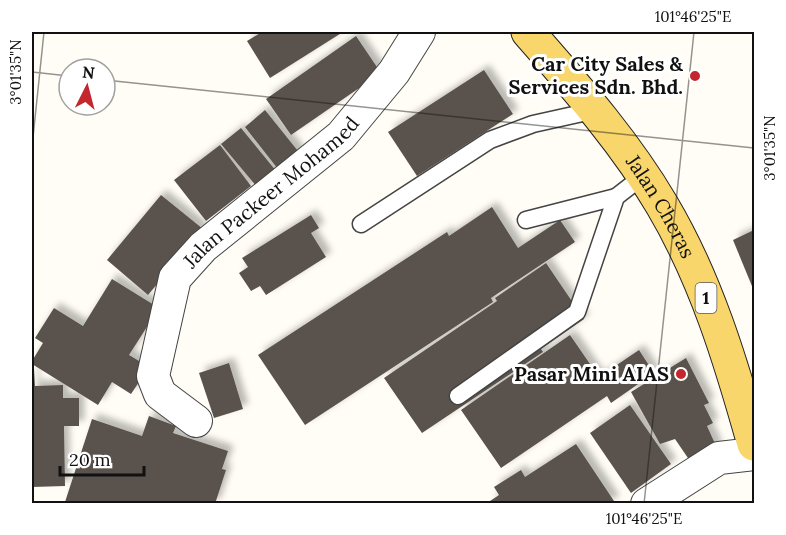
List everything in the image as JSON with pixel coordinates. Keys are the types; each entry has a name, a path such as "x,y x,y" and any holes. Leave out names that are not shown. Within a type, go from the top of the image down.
{"main road":[{"name":"Jalan Cheras","path":"528,32 596,110 643,176 677,232 722,335 752,424"}],"street":[{"name":"Jalan Packeer Mohamed","path":"196,421 160,394 153,376 175,279 203,247 341,136 394,72 419,32"},
{"path":"647,504 719,458 754,454"}],"lane":[{"path":"361,224 490,140 533,124 596,110"},
{"path":"526,220 616,197 643,176"},
{"path":"458,396 577,312 616,197"}],"building":[{"path":"262,32 343,32 270,78 247,41"},
{"path":"356,36 381,73 291,135 266,99"},
{"path":"484,70 513,114 417,176 388,132"},
{"path":"265,110 306,161 285,178 245,127"},
{"path":"241,128 281,177 262,193 221,144"},
{"path":"220,145 251,186 206,221 174,180"},
{"path":"161,195 203,229 148,295 107,260"},
{"path":"492,207 518,248 560,220 575,242 491,298 493,302 305,425 258,355 447,232 449,236"},
{"path":"311,215 319,228 311,233 326,257 266,295 260,286 251,291 239,273 248,267 242,258"},
{"path":"754,230 754,291 733,240"},
{"path":"546,263 584,319 541,349 543,352 422,433 384,378 497,301 495,298"},
{"path":"112,279 159,308 129,355 149,367 131,394 112,382 98,405 32,364 32,361 43,343 35,338 54,308 83,326"},
{"path":"570,335 599,377 639,350 654,373 611,403 607,396 501,468 461,410"},
{"path":"686,358 709,403 704,405 713,423 707,426 717,448 690,461 675,439 660,444 631,392"},
{"path":"229,363 243,409 214,418 199,373"},
{"path":"32,369 34,369 35,386 63,385 63,398 79,398 79,426 64,426 65,486 32,487"},
{"path":"630,405 671,464 631,493 590,433"},
{"path":"149,416 176,426 173,433 228,451 222,469 226,470 215,504 65,502 92,419 142,436"},
{"path":"576,444 614,501 609,504 492,504 490,501 499,495 494,487 521,470 525,477"}],"place":[{"name":"Car City Sales & Services Sdn. Bhd.","path":"695,76"},
{"name":"Pasar Mini AIAS","path":"681,374"}]}
